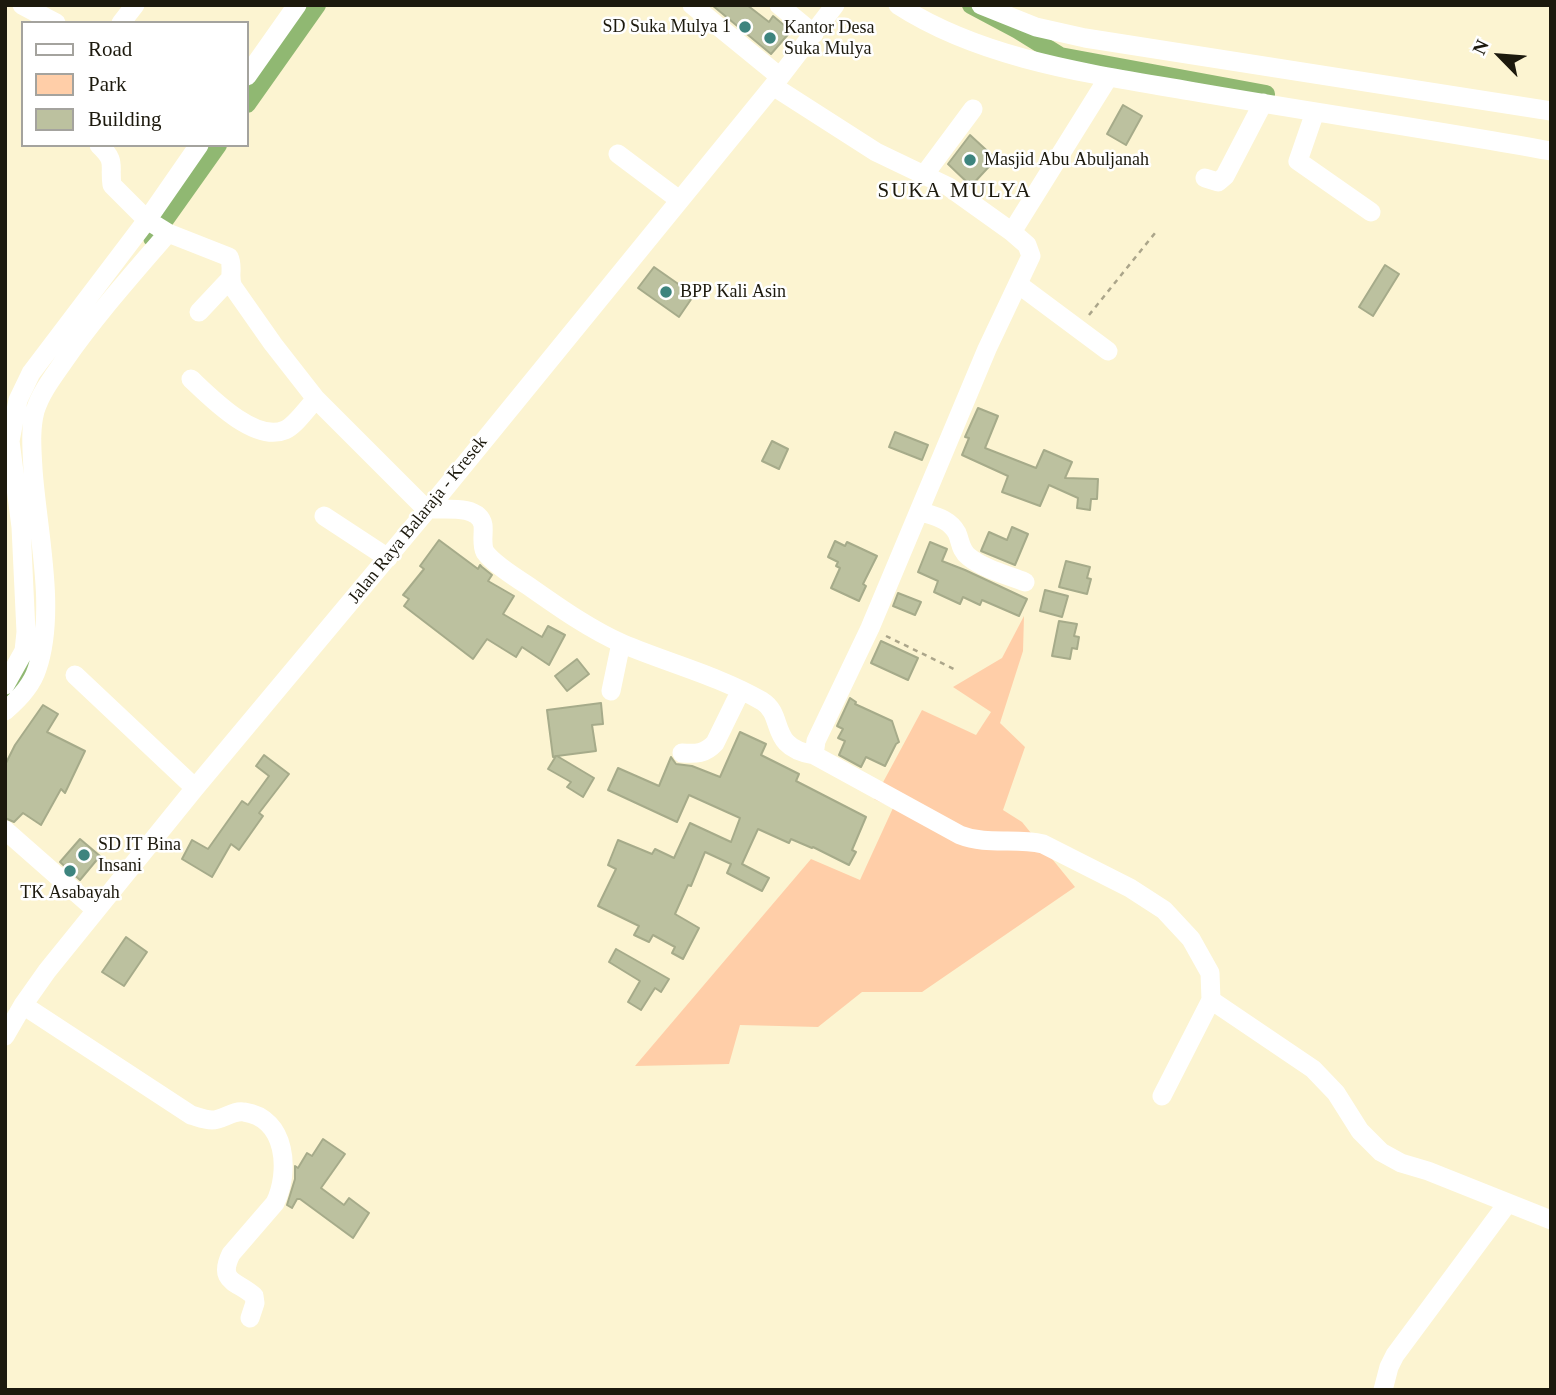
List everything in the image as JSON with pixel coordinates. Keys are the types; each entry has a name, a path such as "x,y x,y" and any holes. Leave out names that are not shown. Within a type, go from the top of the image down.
{"street":[{"path":"22,5 53,21"},
{"path":"123,21 135,5"},
{"path":"248,75 297,5"},
{"path":"692,5 776,81 876,152 949,187 1012,232 1027,245 1031,256 987,349 870,628 816,741 814,755"},
{"path":"779,5 814,34"},
{"name":"Jalan Raya Balaraja - Kresek","path":"5,1036 23,1005 96,910 388,558 835,5"},
{"path":"898,5 929,24 984,46 1116,65 1551,111"},
{"path":"981,5 1017,21 1059,34 1116,65 1263,103 1551,151"},
{"path":"1012,232 1116,65"},
{"path":"1205,178 1218,182 1225,176 1263,103"},
{"path":"924,175 973,109"},
{"path":"1315,112 1298,161 1371,212"},
{"path":"101,147 113,164 112,185 157,226 227,255 231,264 230,279 233,287 316,399 426,509 475,513 483,526 484,549 543,596 621,643 741,690 765,703 783,738 802,752 814,755 960,835 975,841 1030,841 1043,844 1130,888 1164,910 1191,939 1210,973 1210,1000 1162,1096"},
{"path":"5,711 15,703 37,670 44,626 44,568 32,448 32,424 36,408 44,391 157,226 197,147"},
{"path":"618,154 678,199"},
{"path":"5,685 24,652 26,632 21,527 10,441 18,400 31,373 157,226"},
{"path":"199,312 230,279"},
{"path":"1018,284 1108,351"},
{"path":"191,379 238,419 265,431 287,429 316,399"},
{"path":"919,511 946,520 957,533 959,545 967,556 979,564 1025,582"},
{"path":"324,516 388,558"},
{"path":"611,691 621,643"},
{"path":"75,675 195,788"},
{"path":"682,754 699,754 715,743 741,690"},
{"path":"5,830 96,910"},
{"path":"1210,1000 1313,1069 1336,1093 1360,1131 1381,1152 1401,1163 1551,1220"},
{"path":"23,1005 191,1115 214,1120 243,1111 273,1127 284,1158 279,1194 275,1203 231,1254 226,1265 227,1276 232,1282 254,1296 255,1303 250,1318"},
{"path":"1383,1390 1395,1355 1507,1204"}],"path":[{"path":"1078,329 1156,233"},
{"path":"870,628 956,670"}],"green space":[{"path":"1024,616 1023,651 1000,723 1025,747 1003,810 1022,822 1075,887 922,992 862,992 818,1027 740,1025 729,1064 635,1066 811,859 860,880 893,808 874,799 922,710 976,735 991,712 953,687 1002,658"}],"building":[{"path":"712,5 747,5 769,22 773,16 791,31 771,54"},
{"path":"1123,105 1142,116 1126,145 1107,134"},
{"name":"Masjid Abu Abuljanah","path":"970,135 996,159 971,186 948,164"},
{"path":"1385,265 1399,274 1373,316 1359,307"},
{"name":"BPP Kali Asin","path":"654,267 694,295 679,317 638,288"},
{"path":"978,408 998,416 985,448 1036,468 1044,450 1072,462 1065,478 1098,479 1097,499 1091,499 1090,510 1077,508 1078,498 1049,485 1040,506 1002,492 1008,476 962,455 969,438 965,437"},
{"path":"895,432 928,445 922,460 889,447"},
{"path":"772,441 788,449 779,469 762,461"},
{"path":"1012,527 1028,534 1015,565 981,551 989,532 1007,540"},
{"path":"439,540 478,569 480,565 492,575 488,581 514,596 503,614 542,637 548,626 565,635 549,665 522,647 516,657 487,639 473,659 404,606 409,599 403,595 424,569 420,566"},
{"path":"835,541 845,546 847,542 877,556 863,584 866,586 859,601 831,588 840,568 836,566 838,562 828,557"},
{"path":"930,542 947,549 942,561 1027,599 1019,616 982,600 980,605 963,597 960,604 934,592 938,581 918,572"},
{"path":"1066,561 1090,567 1087,578 1091,579 1087,594 1059,587"},
{"path":"1045,590 1068,596 1062,617 1040,611"},
{"path":"898,593 921,602 915,615 893,606"},
{"path":"1059,621 1077,624 1074,636 1079,637 1077,649 1072,648 1070,659 1052,656"},
{"path":"881,641 918,658 908,680 871,663"},
{"path":"577,659 589,674 567,691 555,676"},
{"path":"850,698 855,704 892,721 899,742 885,766 866,757 861,767 839,755 845,741 838,738 843,729 837,726"},
{"path":"601,703 603,724 592,725 596,751 557,756 594,778 583,797 567,787 571,782 548,769 556,756 553,757 547,710"},
{"path":"43,705 58,714 47,732 85,751 65,793 61,789 41,825 23,813 14,822 5,818 5,765 15,745"},
{"path":"740,732 766,744 761,755 799,774 796,781 866,817 852,850 856,852 849,865 813,847 791,839 789,843 758,829 742,864 769,878 762,891 727,873 731,864 705,852 691,886 688,885 675,914 699,928 683,959 672,953 675,947 653,935 649,942 634,935 639,926 598,906 616,869 608,865 618,840 652,854 655,849 674,858 690,823 731,842 740,818 689,795 677,822 608,790 618,768 659,786 671,757 676,764 692,766 720,777"},
{"path":"264,755 289,774 259,813 263,816 239,850 231,844 212,877 182,859 192,840 208,849 242,801 248,805 269,776 256,766"},
{"name":"SD IT Bina Insani","path":"80,839 100,856 80,880 60,862"},
{"path":"126,937 147,952 124,986 102,972"},
{"path":"616,949 669,979 661,992 655,988 641,1010 628,1002 640,981 609,962"},
{"path":"323,1139 345,1154 321,1188 344,1205 349,1198 369,1213 353,1238 300,1199 297,1199 292,1208 287,1205 295,1179 295,1166 298,1168 307,1153 312,1156"}],"waterway":[{"path":"248,103 317,5"},
{"path":"971,5 1060,56 1266,94"},
{"path":"152,238 217,147"},
{"path":"8,702 39,644"}],"place":[{"name":"SD Suka Mulya 1","path":"745,27"},
{"name":"Kantor Desa Suka Mulya","path":"770,38"},
{"name":"Masjid Abu Abuljanah","path":"970,160"},
{"name":"BPP Kali Asin","path":"666,292"},
{"name":"SD IT Bina Insani","path":"84,855"},
{"name":"TK Asabayah","path":"70,871"}],"district":[{"name":"SUKA MULYA","path":"955,191"}]}
